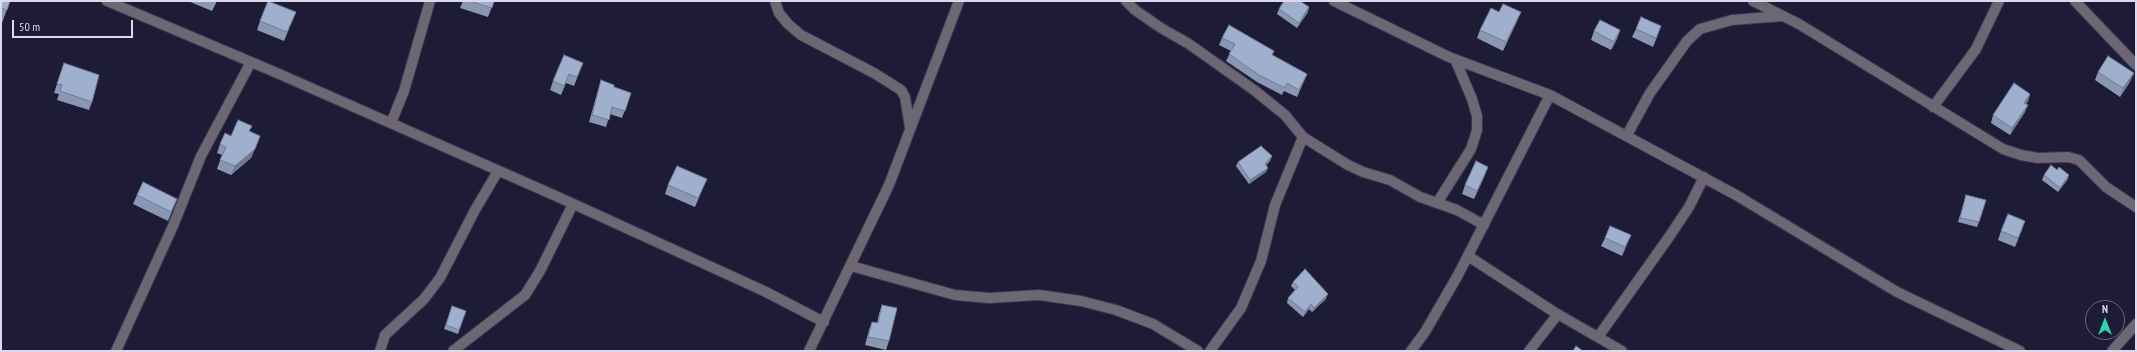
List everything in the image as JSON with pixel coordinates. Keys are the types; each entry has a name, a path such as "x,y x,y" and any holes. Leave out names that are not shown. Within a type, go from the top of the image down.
{"street":[{"path":"107,1 251,62 573,204 764,291 824,322"},
{"path":"391,123 404,91 430,1"},
{"path":"775,1 779,13 788,24 801,35 874,73 901,90 905,97 911,130"},
{"path":"810,351 889,184 911,130 959,1"},
{"path":"1126,1 1135,10 1161,28 1189,44 1254,90 1285,115 1303,137 1348,165 1363,172 1390,180 1420,197 1457,210 1484,225"},
{"path":"1334,1 1455,59 1550,95 1704,177 1897,292 2020,351"},
{"path":"1753,1 1800,24 1933,107 2004,149 2038,158 2068,157 2079,160 2106,187 2136,207"},
{"path":"1933,107 1976,49 1999,1"},
{"path":"2075,1 2136,65"},
{"path":"1627,135 1650,93 1687,41 1700,29 1732,20 1783,16"},
{"path":"1436,203 1471,149 1477,130 1477,116 1472,99 1455,59"},
{"path":"116,351 173,226 201,156 251,62"},
{"path":"1411,351 1425,332 1468,256 1550,95"},
{"path":"1210,351 1241,308 1261,261 1275,205 1303,137"},
{"path":"380,351 385,335 424,299 440,278 475,210 498,171"},
{"path":"1598,337 1689,207 1704,177"},
{"path":"453,351 525,295 540,271 573,204"},
{"path":"1468,256 1558,314 1598,337 1610,348 1622,351"},
{"path":"851,266 955,295 989,298 1039,295 1081,301 1116,310 1153,324 1198,351"},
{"path":"1529,351 1558,314"},
{"path":"2112,351 2136,324"}],"building":[{"path":"1,1 10,1 7,10 1,8"},
{"path":"268,1 296,12 287,32 260,21"},
{"path":"470,1 494,1 492,8"},
{"path":"1284,1 1300,1 1309,7 1299,23 1279,9"},
{"path":"1503,4 1521,12 1506,42 1480,30 1491,8 1499,12"},
{"path":"1641,17 1661,26 1656,38 1636,29"},
{"path":"1600,20 1620,30 1614,42 1594,31"},
{"path":"1229,25 1274,51 1272,55 1307,74 1299,90 1287,83 1285,88 1259,75 1229,54 1235,44 1222,38"},
{"path":"564,55 583,63 577,77 569,74 564,86 553,81"},
{"path":"2108,56 2134,73 2123,88 2098,72"},
{"path":"64,63 99,75 92,102 60,91 62,85 57,84"},
{"path":"601,80 614,85 614,87 631,93 625,111 612,107 609,120 592,115"},
{"path":"2014,83 2030,94 2024,103 2028,105 2012,128 1993,115"},
{"path":"238,120 252,126 249,131 260,136 255,149 235,166 220,160 226,147 220,144 225,133 231,136"},
{"path":"1261,146 1272,156 1265,164 1268,168 1250,180 1238,162"},
{"path":"1476,161 1488,167 1477,191 1465,185"},
{"path":"2051,165 2057,170 2059,167 2069,175 2060,188 2044,175"},
{"path":"677,166 707,179 698,198 668,185"},
{"path":"143,182 177,199 171,212 137,195"},
{"path":"1966,195 1986,200 1979,222 1960,218"},
{"path":"2008,214 2025,221 2018,238 2001,231"},
{"path":"1610,226 1631,235 1625,247 1605,238"},
{"path":"1305,269 1328,294 1314,308 1311,304 1305,312 1288,298 1298,287 1293,282"},
{"path":"882,305 897,308 889,341 868,337 872,322 878,323"},
{"path":"452,306 466,311 459,330 446,325"},
{"path":"1576,346 1583,351 1573,351"}]}
